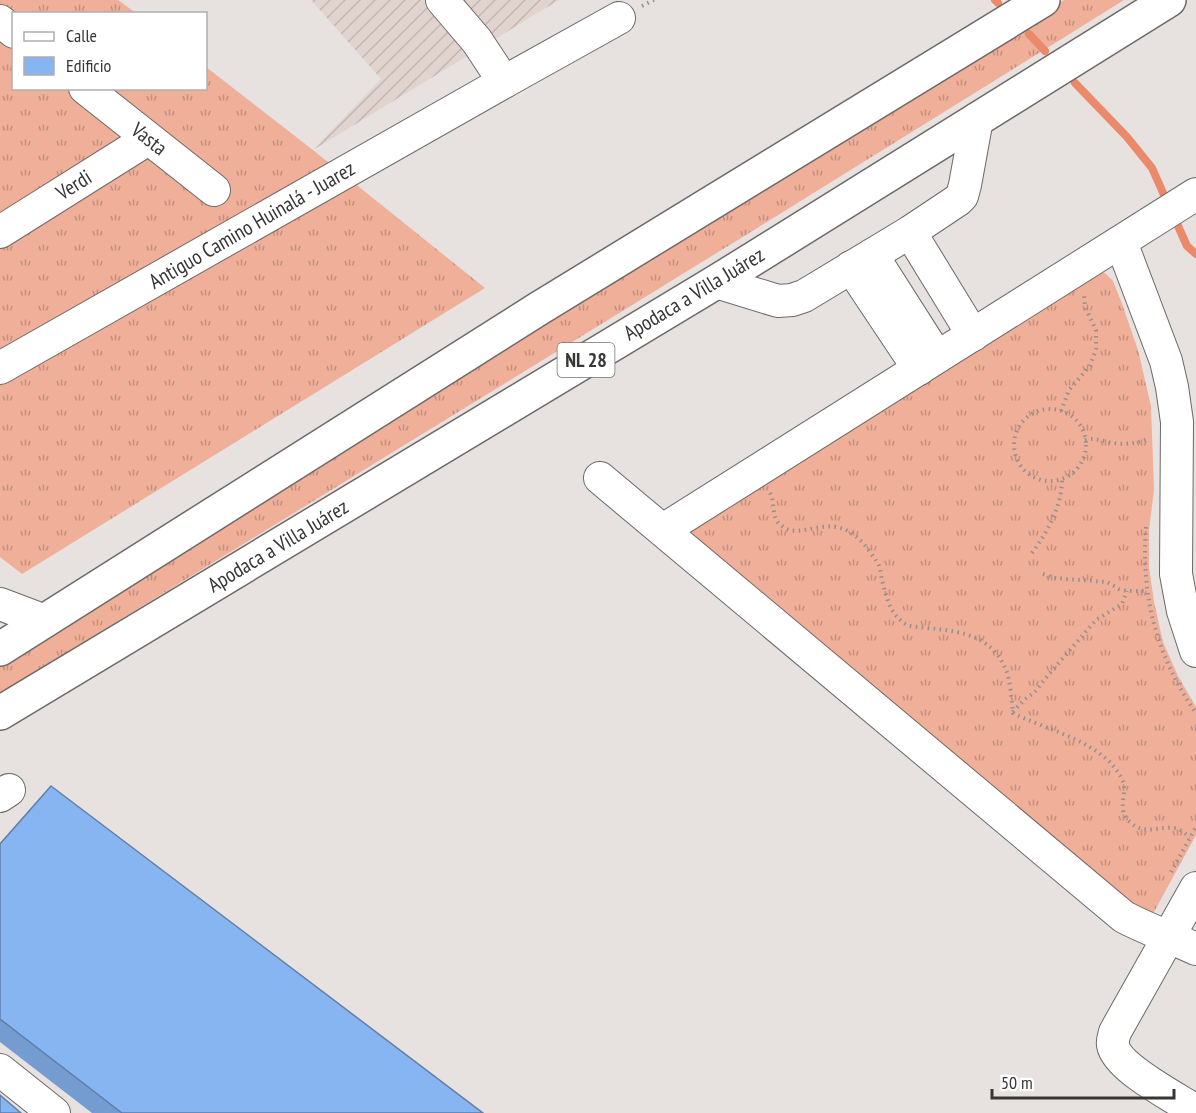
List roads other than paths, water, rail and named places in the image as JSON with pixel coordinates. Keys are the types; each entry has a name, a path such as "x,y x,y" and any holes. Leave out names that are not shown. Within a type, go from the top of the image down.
{"main road":[{"path":"0,649 538,309 1043,0"},
{"name":"Apodaca a Villa Juárez","path":"0,713 716,282 1169,0"}],"street":[{"path":"442,0 477,41 504,82"},
{"name":"Antiguo Camino Huinalá - Juarez","path":"0,368 619,18"},
{"name":"Vasta","path":"87,90 214,190"},
{"path":"716,282 778,301 792,300 804,296 919,226 962,196 977,119"},
{"name":"Verdi","path":"0,232 148,139"},
{"path":"663,530 1196,194"},
{"path":"919,226 982,329"},
{"path":"1120,242 1166,361 1173,387 1177,422 1176,574 1183,611 1196,651"},
{"path":"862,261 928,363"},
{"path":"600,478 1124,917 1196,950"},
{"path":"0,604 45,621"},
{"path":"1183,880 1168,936 1115,1032 1113,1045 1118,1056 1129,1069 1196,1111"},
{"path":"0,1070 54,1113"}],"waterway":[{"path":"995,0 998,3"},
{"path":"1029,34 1045,51"},
{"path":"1075,83 1127,137 1152,168 1168,204"},
{"path":"1174,217 1187,246 1196,254"}]}
